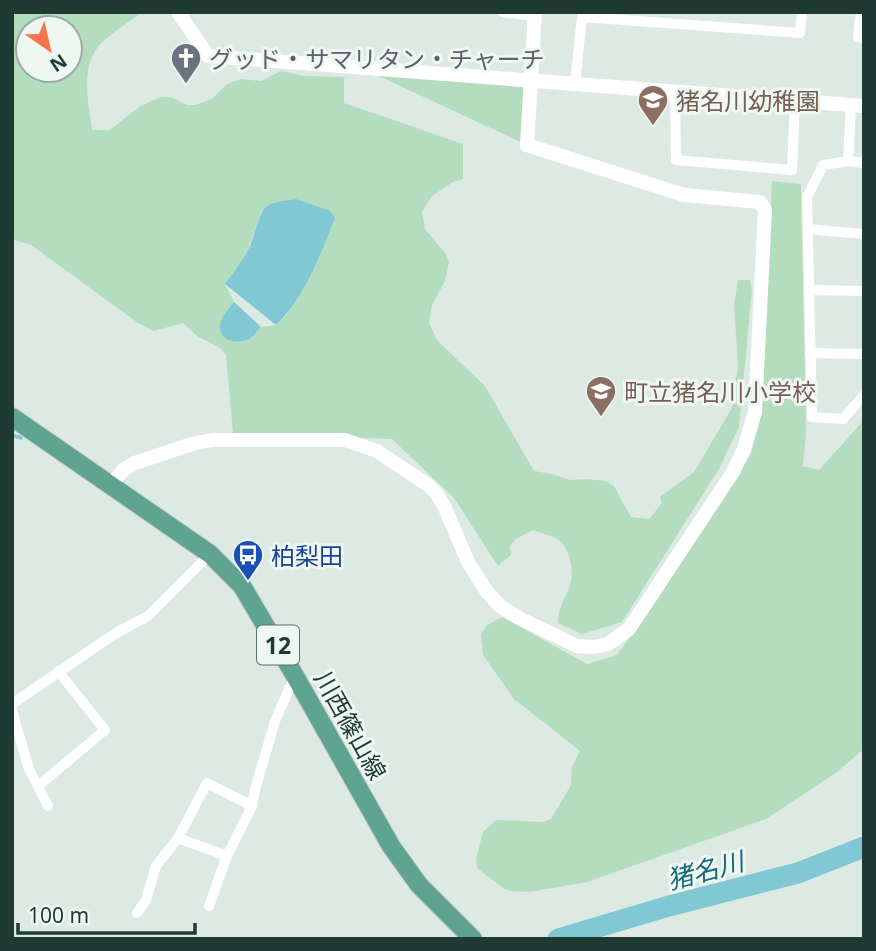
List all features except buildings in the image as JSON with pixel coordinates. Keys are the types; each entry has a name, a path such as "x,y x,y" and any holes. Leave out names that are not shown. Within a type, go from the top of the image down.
{"main road":[{"name":"川西篠山線","path":"12,417 209,554 242,586 391,846 419,885 473,939"}],"street":[{"path":"178,12 208,56 858,106 848,161"},
{"path":"110,486 124,468 135,463 212,440 345,440 386,456 437,494 472,569 500,606 577,646 608,644 629,629 733,471 750,433 755,412 765,210 760,202 684,195 527,145 535,14 503,12"},
{"path":"575,83 583,15 800,33 802,12"},
{"path":"861,12 858,37 864,38"},
{"path":"675,91 676,160 792,170 795,101"},
{"path":"864,163 848,161 823,165 807,197 811,417 843,419 864,395"},
{"path":"808,229 864,234"},
{"path":"809,290 864,291"},
{"path":"810,353 864,354"},
{"path":"12,704 116,633 148,616 209,554"},
{"path":"38,786 105,730 58,671"},
{"path":"209,906 227,856 252,806 275,722 295,676"},
{"path":"12,711 29,769 48,806"},
{"path":"137,913 146,900 156,866 178,838 207,783 252,806"},
{"path":"178,838 227,856"}],"green space":[{"path":"12,12 142,12 107,38 92,56 87,87 92,130 110,130 140,106 161,97 171,97 187,105 196,105 213,98 227,84 241,79 261,81 281,71 305,76 344,77 344,103 463,144 463,179 453,182 432,196 422,212 425,229 446,254 449,262 445,281 432,305 429,323 437,340 485,386 534,471 569,480 606,481 614,486 631,517 649,519 662,503 660,497 694,472 732,408 738,365 734,305 738,280 750,280 752,290 739,427 719,469 622,622 582,634 558,623 559,612 572,576 568,553 559,540 533,530 516,539 510,546 511,555 498,566 454,498 392,439 233,433 226,355 220,348 197,336 183,323 154,331 138,323 31,245 12,239","holes":["296,199 304,288 276,325 261,327 252,338 220,329 222,319 234,302 225,284 248,249 262,211 270,205"]},
{"path":"359,67 531,79 527,145"},
{"path":"772,181 801,184 806,433 803,466 819,470 864,420 864,749 837,772 766,819 587,882 530,892 504,889 477,868 476,859 483,832 496,820 543,822 551,819 571,785 572,767 580,751 514,699 483,655 481,634 486,626 502,617 587,664 617,655 653,606 751,454 762,411"}],"water":[{"path":"296,199 330,211 335,218 303,289 276,325 225,284 250,246 264,209 275,203"},
{"path":"234,302 261,327 245,341 231,341 221,333 221,321"}],"waterway":[{"path":"12,435 21,438"},
{"name":"猪名川","path":"558,939 669,906 798,873 864,847"}],"place":[{"name":"グッド・サマリタン・チャーチ","path":"186,85"},
{"name":"猪名川幼稚園","path":"653,127"},
{"name":"町立猪名川小学校","path":"601,418"},
{"name":"柏梨田","path":"248,582"}]}
